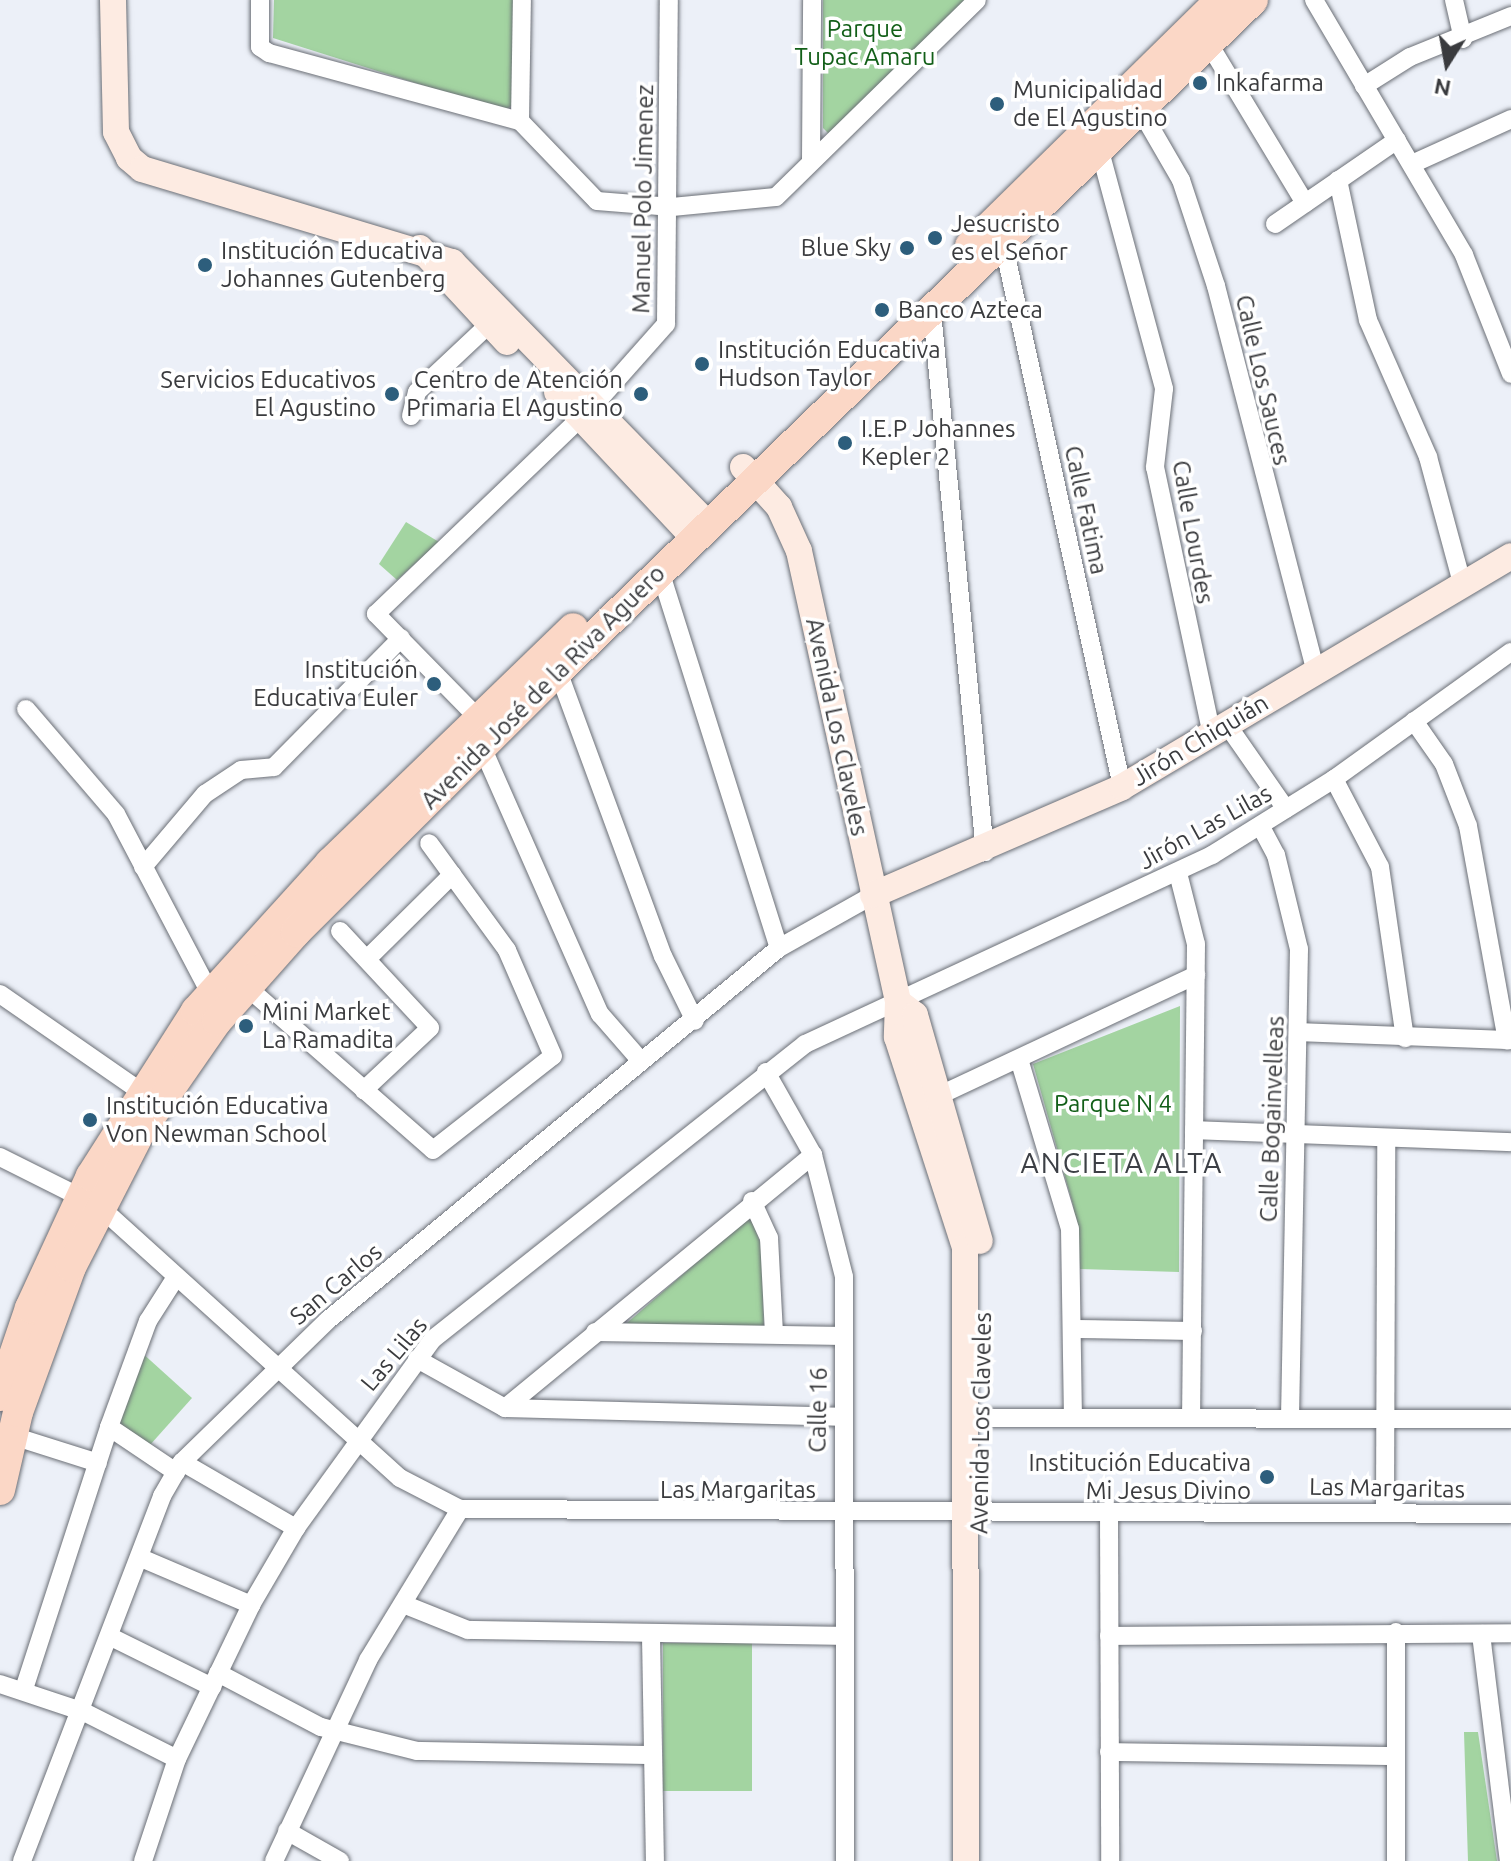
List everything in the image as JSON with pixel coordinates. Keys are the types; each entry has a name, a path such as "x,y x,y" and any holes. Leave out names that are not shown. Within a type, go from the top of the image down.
{"main road":[{"name":"Avenida José de la Riva Aguero","path":"750,474 1220,0"},
{"name":"Avenida José de la Riva Aguero","path":"0,1396 140,1091 210,993 695,525 932,312 1253,0"},
{"name":"Avenida José de la Riva Aguero","path":"0,1490 6,1435 71,1267 90,1202 140,1132 247,987 480,732 558,671 608,608 660,571 695,525"}],"street":[{"path":"113,0 116,132 142,169 420,248 452,262 492,322 588,410 695,525"},
{"path":"260,0 260,47 269,53 520,121 597,201 672,207 764,204 977,0"},
{"path":"520,121 522,0"},
{"name":"Manuel Polo Jimenez","path":"401,638 376,614 588,410 666,324 672,207 669,0"},
{"path":"811,159 812,0"},
{"path":"1314,0 1464,255 1511,374"},
{"path":"1454,0 1463,39"},
{"path":"1364,86 1410,57 1463,39 1511,16"},
{"path":"1209,44 1305,203"},
{"name":"Calle Los Sauces","path":"1141,111 1181,180 1216,286 1315,670"},
{"path":"1412,164 1511,119"},
{"path":"1275,224 1397,140"},
{"name":"Calle Lourdes","path":"1100,151 1164,389 1155,467 1220,731 1286,809"},
{"path":"1338,180 1368,320 1428,457 1462,583"},
{"name":"Calle Fatima","path":"1003,242 1122,787"},
{"path":"932,312 985,852"},
{"path":"411,416 417,392 492,322"},
{"name":"Avenida Los Claveles","path":"750,474 779,507 799,551 898,1002 897,1037 965,1247 973,1418"},
{"name":"Jirón Chiquián","path":"873,895 985,852 1122,787 1511,556"},
{"path":"660,571 779,948"},
{"path":"143,867 205,794 241,770 274,767 401,638 480,732 600,1014 641,1061"},
{"name":"Jirón Las Lilas","path":"898,1002 1178,873 1261,827 1334,779 1511,652"},
{"path":"558,671 663,956 695,1021"},
{"path":"26,709 88,774 143,867 210,993"},
{"path":"1299,1032 1509,1040 1468,826 1444,764 1414,721"},
{"path":"1334,779 1380,867 1405,1038"},
{"name":"Calle Bogainvelleas","path":"1261,827 1291,905 1299,1032 1290,1419"},
{"path":"247,987 433,1150 553,1056 507,950 429,843"},
{"path":"1178,873 1196,944 1191,1416"},
{"path":"367,959 452,875"},
{"name":"San Carlos","path":"22,1861 84,1712 141,1558 179,1467 277,1367 641,1061 695,1021 779,948 873,895"},
{"path":"340,931 430,1028 364,1090"},
{"path":"940,1095 1196,975"},
{"path":"0,994 140,1091"},
{"name":"Avenida Los Claveles","path":"898,1002 915,1015 980,1239 973,1418 966,1861"},
{"name":"Las Lilas","path":"143,1861 177,1759 251,1605 296,1528 356,1440 417,1359 766,1072 805,1044 898,1002"},
{"path":"1019,1059 1062,1189 1076,1329 1073,1418"},
{"name":"Calle 16","path":"766,1072 813,1155 837,1234 844,1336 840,1417 845,1861"},
{"path":"1194,1130 1511,1142"},
{"path":"1385,1510 1386,1139"},
{"path":"505,1408 752,1201 813,1155"},
{"name":"Las Margaritas","path":"0,1157 90,1202 356,1440 421,1492 460,1509 841,1514 1385,1510 1511,1514"},
{"path":"752,1201 769,1238 774,1332"},
{"path":"24,1689 109,1427 148,1321 176,1277"},
{"path":"1076,1329 1193,1331"},
{"path":"595,1332 774,1332 844,1336"},
{"path":"417,1359 505,1408 840,1417"},
{"path":"973,1418 1191,1416 1511,1419"},
{"path":"109,1427 296,1528"},
{"path":"6,1435 98,1463"},
{"path":"274,1861 403,1604 460,1509"},
{"path":"1109,1510 1110,1861"},
{"name":"Avenida Los Claveles","path":"972,1512 981,1861"},
{"path":"141,1558 251,1605"},
{"path":"403,1604 468,1630 651,1636 841,1636"},
{"path":"1396,1632 1396,1861"},
{"path":"1109,1636 1511,1633"},
{"path":"1481,1634 1509,1861"},
{"path":"651,1636 655,1861"},
{"path":"111,1637 339,1730 417,1751 653,1755"},
{"path":"0,1684 24,1689 84,1712 177,1759"},
{"path":"1109,1752 1396,1756"},
{"path":"287,1831 340,1861"}],"green space":[{"path":"274,0 513,0 514,104 504,111 273,38"},
{"name":"Parque Tupac Amaru","path":"823,0 970,0 829,134 823,128"},
{"path":"406,522 439,542 397,580 379,564"},
{"name":"Parque N 4","path":"1180,1006 1179,1272 1080,1269 1073,1205 1033,1064"},
{"path":"750,1216 762,1247 764,1330 620,1329"},
{"path":"140,1351 192,1398 150,1445 119,1423"},
{"path":"663,1643 752,1643 752,1791 663,1791"},
{"path":"1464,1732 1478,1732 1497,1861 1468,1861"}],"place":[{"name":"Inkafarma","path":"1200,83"},
{"name":"Municipalidad de El Agustino","path":"997,104"},
{"name":"Jesucristo es el Señor","path":"935,238"},
{"name":"Blue Sky","path":"907,248"},
{"name":"Institución Educativa Johannes Gutenberg","path":"205,265"},
{"name":"Banco Azteca","path":"882,310"},
{"name":"Institución Educativa Hudson Taylor","path":"702,364"},
{"name":"Servicios Educativos El Agustino","path":"392,394"},
{"name":"Centro de Atención Primaria El Agustino","path":"641,394"},
{"name":"I.E.P Johannes Kepler 2","path":"845,443"},
{"name":"Institución Educativa Euler","path":"434,684"},
{"name":"Mini Market La Ramadita","path":"246,1026"},
{"name":"Institución Educativa Von Newman School","path":"90,1120"},
{"name":"Institución Educativa Mi Jesus Divino","path":"1267,1477"}],"district":[{"name":"ANCIETA ALTA","path":"1122,1163"}]}
